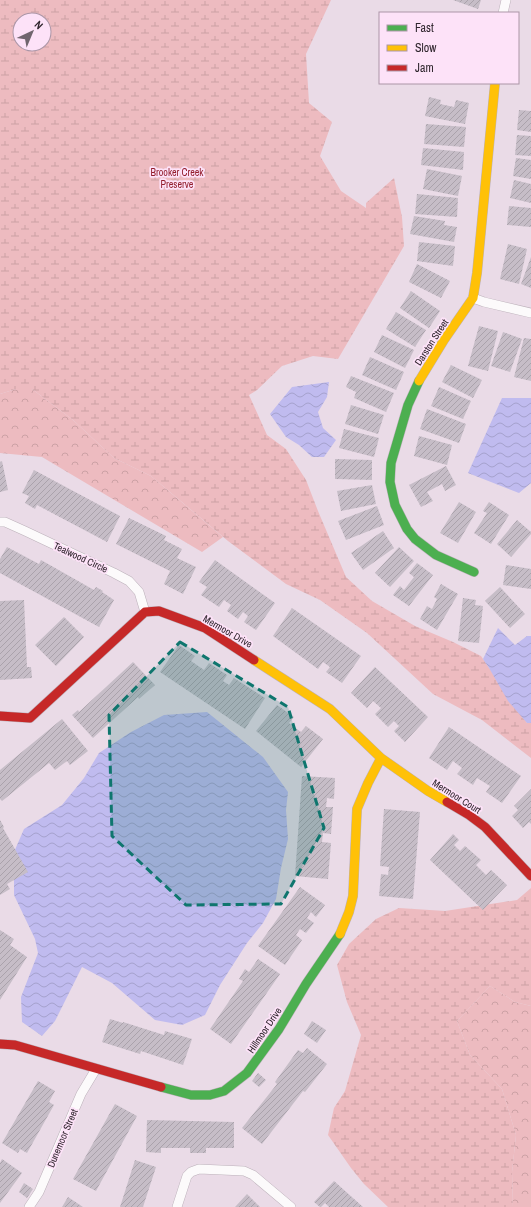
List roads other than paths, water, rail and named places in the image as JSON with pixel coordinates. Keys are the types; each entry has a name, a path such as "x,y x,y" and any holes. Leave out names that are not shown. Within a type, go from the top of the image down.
{"street":[{"path":"503,12 506,0"},
{"name":"Darston Street","path":"474,572 436,555 415,539 407,529 395,505 390,482 390,463 408,405 417,386 444,340 473,298 477,273 495,84"},
{"path":"473,298 531,313"},
{"name":"Tealwood Circle","path":"0,522 5,522 25,531 128,581 139,592 145,612"},
{"name":"Mermoor Drive","path":"145,612 159,611 205,628 330,709 381,758"},
{"path":"0,716 30,718 145,612"},
{"name":"Mermoor Court","path":"381,758 428,791 485,827 531,876"},
{"name":"Hillmoor Drive","path":"0,1044 14,1045 44,1053 191,1095 210,1095 224,1090 248,1073 278,1030 306,984 341,932 349,912 353,896 357,809 381,758"},
{"name":"Dunemoor Street","path":"29,1207 39,1192 81,1094 96,1069"},
{"path":"177,1207 187,1176 191,1172 199,1169 244,1171 253,1175 291,1207"}],"water":[{"path":"329,382 327,397 318,412 323,428 336,440 324,457 312,457 299,445 286,437 270,414 292,387"},
{"path":"502,398 531,398 531,483 519,493 468,473"},
{"path":"498,628 515,645 527,636 531,636 531,723 527,723 508,701 483,659"},
{"path":"207,712 263,757 288,792 286,810 288,839 276,899 263,923 247,943 220,985 205,1015 182,1025 155,1020 112,983 82,967 55,1021 42,1036 22,1022 21,997 38,953 35,939 14,895 14,852 24,829 62,805 84,778 99,753 131,732 164,715"}],"park label":[{"name":"Brooker Creek Preserve","path":"177,178"}]}
